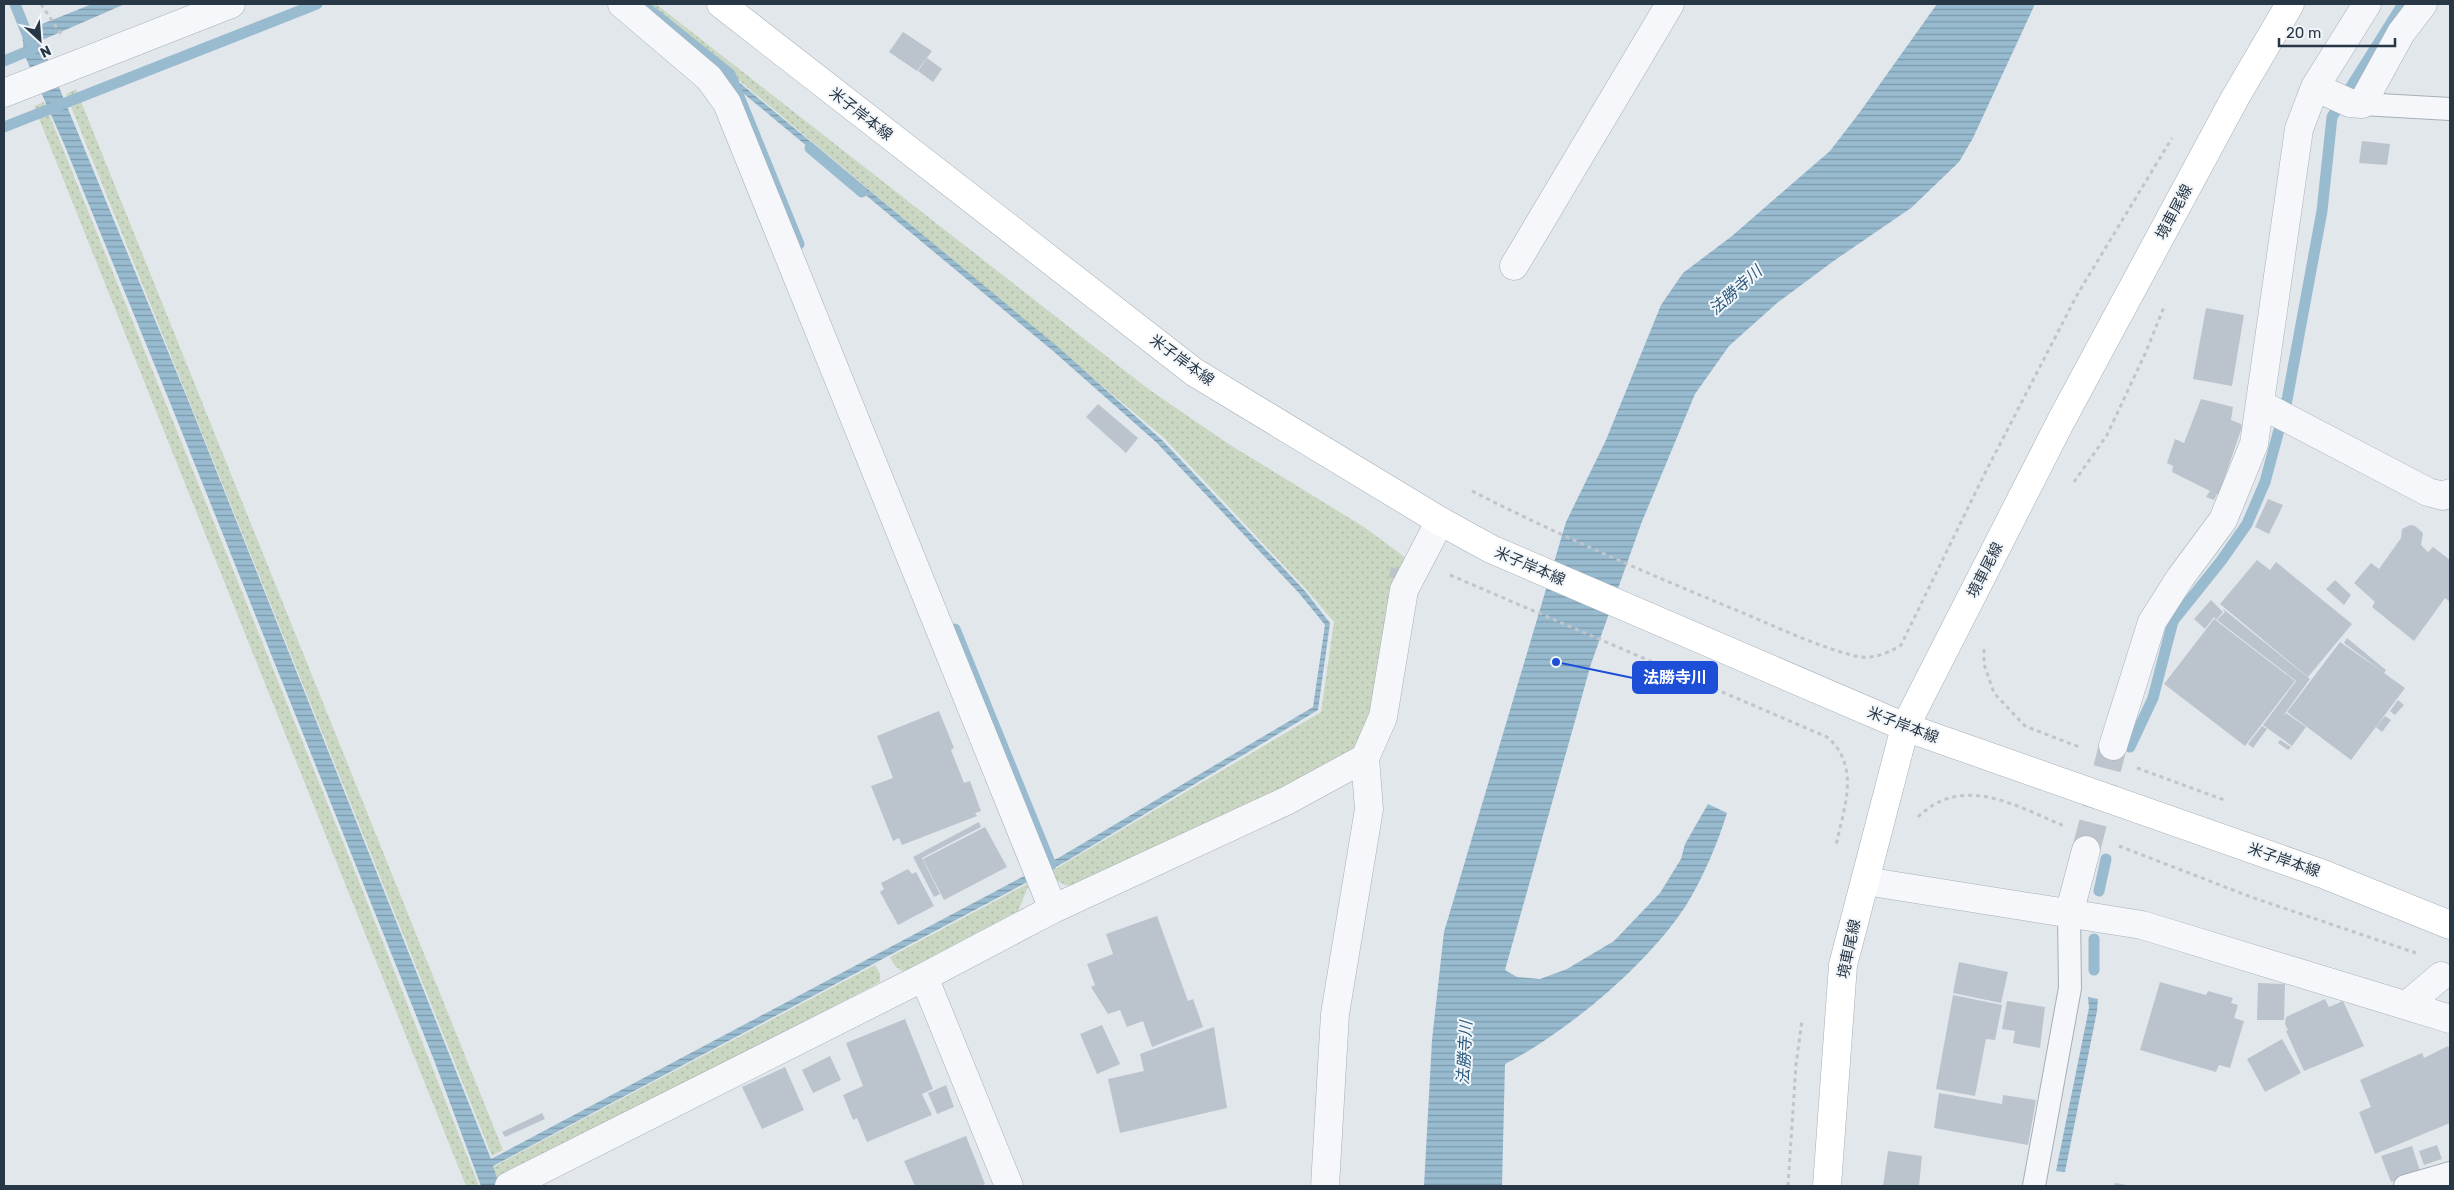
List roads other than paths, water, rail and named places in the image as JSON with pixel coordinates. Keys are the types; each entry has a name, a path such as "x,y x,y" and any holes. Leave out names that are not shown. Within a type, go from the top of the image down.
{"main road":[{"name":"米子岸本線","path":"721,4 1194,372 1440,521 1490,549 1905,727 2323,874 2450,925"},
{"name":"境車尾線","path":"1828,1186 1843,965 1905,727 2060,422 2235,98 2290,4"}],"street":[{"path":"14,89 231,4"},
{"path":"622,4 709,78 727,103 1043,885"},
{"path":"1514,266 1670,4"},
{"path":"2339,97 2367,4"},
{"path":"2122,756 2152,622 2180,578 2223,520 2254,444 2274,412 2298,129 2339,97 2402,33 2423,4"},
{"path":"2274,412 2428,492 2448,498"},
{"path":"1325,1186 1335,1014 1369,809 1365,758 1383,717 1404,590 1440,521"},
{"path":"509,1186 924,977 1043,885 1286,802 1365,758"},
{"path":"2069,914 2099,846"},
{"path":"1865,881 2142,925 2450,1019"},
{"path":"2407,1005 2441,976"},
{"path":"924,977 1009,1186"}],"lane":[{"path":"2339,97 2450,109"},
{"path":"2034,1186 2070,988 2069,914"},
{"path":"2405,1186 2450,1173"}],"water":[{"path":"92,4 125,4 40,41 188,400 491,1159 1060,857 1313,707 1325,625 1299,593 1156,442 1053,351 737,88 740,83 1058,347 1162,440 1305,591 1330,623 1318,710 1065,862 493,1166 500,1186 481,1186 434,1060 171,405 64,144 24,54 22,32"},
{"path":"1937,4 2035,4 1973,138 1959,162 1911,208 1835,260 1777,303 1729,346 1695,394 1641,524 1591,664 1505,970 1517,977 1540,979 1567,969 1614,941 1660,893 1681,859 1685,844 1708,804 1727,813 1709,861 1685,907 1669,929 1627,974 1579,1016 1505,1064 1502,1186 1424,1186 1432,1040 1444,932 1566,522 1606,440 1661,305 1683,273 1732,236 1830,151"},
{"path":"2088,997 2098,999 2097,1011 2065,1172 2056,1171 2089,1008"}],"waterway":[{"path":"15,4 29,39"},
{"path":"4,127 317,4"},
{"path":"642,4 730,74 799,244"},
{"path":"2130,747 2153,698 2173,621 2221,561 2247,524 2265,482 2287,400 2322,211 2332,117 2403,4"},
{"path":"4,61 33,49"},
{"path":"810,148 862,192"},
{"path":"955,629 1051,865"},
{"path":"2099,891 2106,859"},
{"path":"2094,939 2094,970"}],"tunnel":[{"path":"2086,850 2113,746"}],"place":[{"name":"法勝寺川","path":"1556,662"}]}
